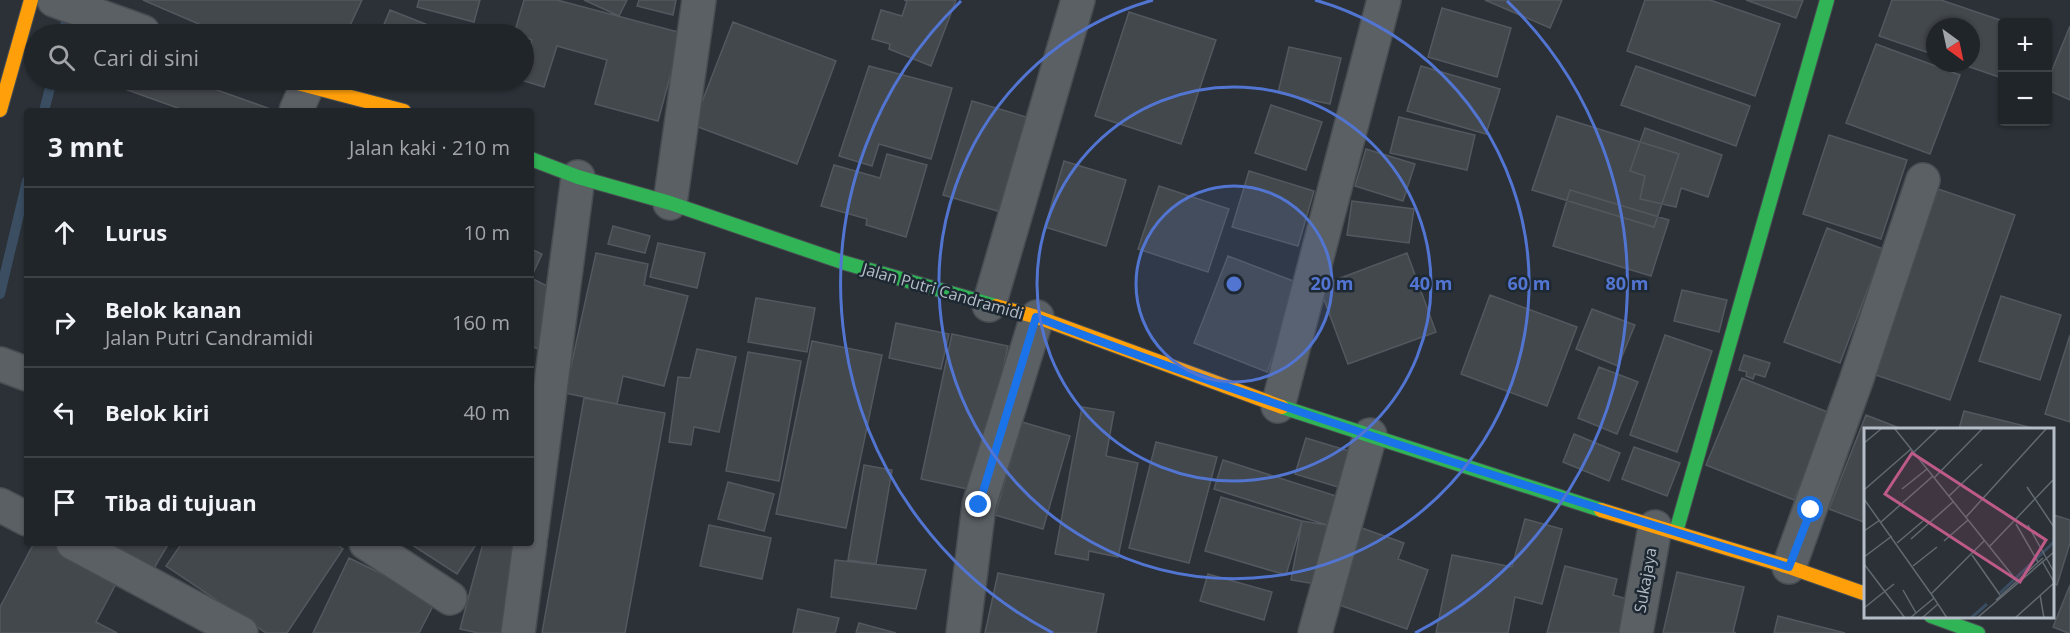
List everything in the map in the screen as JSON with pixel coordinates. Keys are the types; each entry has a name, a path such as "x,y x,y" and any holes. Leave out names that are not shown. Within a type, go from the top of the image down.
{"street":[{"path":"25,24 32,0"},
{"path":"54,0 122,24"},
{"path":"670,203 699,0"},
{"path":"989,305 1078,0"},
{"path":"1278,406 1384,0"},
{"path":"1665,529 1827,0"},
{"path":"0,110 24,28"},
{"path":"297,92 387,108"},
{"name":"Jalan Putri Candramidi","path":"534,160 578,177 670,203 845,263 1036,317 1278,406 1789,567 1864,593"},
{"path":"534,512 578,177"},
{"path":"1789,567 1856,381 1923,180"},
{"path":"963,633 979,505 1036,317"},
{"path":"1315,633 1370,435"},
{"path":"0,505 24,517"},
{"name":"Sukajaya","path":"1636,633 1665,529"},
{"path":"79,546 241,633"},
{"path":"371,546 450,598"},
{"path":"518,633 530,546"},
{"path":"1937,618 1978,633"}],"building":[{"path":"143,0 362,0 351,24 199,24"},
{"path":"419,0 480,0 474,22 417,7"},
{"path":"524,0 557,0 682,33 658,121 595,104 607,60 557,46 544,87 534,84 534,24 517,24"},
{"path":"584,0 627,0 619,16"},
{"path":"639,0 676,0 673,15 637,6"},
{"path":"904,0 956,0 931,66 889,49 890,44 872,39 881,10 902,16 907,1"},
{"path":"1485,0 1562,0 1550,28"},
{"path":"1645,0 1710,0 1780,24 1755,96 1627,51"},
{"path":"1746,0 1803,0 1796,18"},
{"path":"1892,0 1941,0 1998,19 1998,77 1980,71 1980,18 1926,18 1926,52 1879,36"},
{"path":"1442,8 1511,28 1497,77 1428,57"},
{"path":"390,10 425,24 384,24"},
{"path":"1129,12 1216,40 1181,144 1095,116"},
{"path":"733,22 836,61 797,164 693,125"},
{"path":"2070,26 2070,100 2052,92 2052,70"},
{"path":"1876,44 1926,62 1926,72 1952,72 1960,75 1930,154 1846,123"},
{"path":"1289,47 1341,58 1330,104 1278,93"},
{"path":"869,66 952,88 931,159 879,144 872,166 839,156"},
{"path":"1421,66 1500,89 1486,134 1407,111"},
{"path":"1636,66 1750,106 1736,146 1621,105"},
{"path":"128,90 217,90 268,108 178,108"},
{"path":"972,101 1040,121 1011,215 943,195"},
{"path":"1271,105 1322,122 1306,170 1255,153"},
{"path":"1557,116 1679,154 1654,227 1532,190"},
{"path":"1399,117 1475,135 1467,170 1390,153"},
{"path":"1645,128 1722,155 1708,197 1681,188 1676,207 1640,199 1645,176 1630,171"},
{"path":"1829,135 1907,160 1881,239 1803,214"},
{"path":"1366,149 1415,164 1403,201 1355,186"},
{"path":"887,154 927,165 906,237 866,225 867,219 821,206 834,165 880,178"},
{"path":"1064,161 1126,180 1106,246 1045,227"},
{"path":"1249,171 1314,191 1298,246 1232,227"},
{"path":"1159,186 1229,209 1208,272 1138,249"},
{"path":"1938,189 2015,215 1950,400 1873,374"},
{"path":"1570,190 1669,220 1651,276 1553,246"},
{"path":"1352,201 1414,209 1409,243 1347,235"},
{"path":"613,226 650,236 645,253 608,244"},
{"path":"1827,228 1883,249 1840,363 1784,342"},
{"path":"658,243 705,253 697,288 650,277"},
{"path":"534,250 542,254 534,271"},
{"path":"596,253 648,264 644,285 688,296 664,386 623,376 617,404 565,393"},
{"path":"1407,253 1436,332 1348,364 1319,286"},
{"path":"1228,256 1301,284 1267,372 1194,343"},
{"path":"534,280 555,290 538,349 534,347"},
{"path":"1682,290 1727,300 1719,332 1674,321"},
{"path":"1490,295 1577,327 1547,406 1461,374"},
{"path":"2001,296 2061,315 2040,380 1979,361"},
{"path":"756,298 815,308 807,352 748,342"},
{"path":"1592,309 1635,325 1618,366 1576,349"},
{"path":"896,323 949,334 941,369 889,358"},
{"path":"952,334 1008,346 977,491 921,479"},
{"path":"1665,335 1712,351 1677,452 1630,435"},
{"path":"2070,335 2070,422 2045,414"},
{"path":"812,341 882,355 846,528 776,514"},
{"path":"697,349 736,357 719,432 694,427 691,445 669,442 678,377 690,378"},
{"path":"748,352 801,361 779,481 726,471"},
{"path":"1744,355 1770,363 1765,377 1755,374 1753,379 1746,376 1747,372 1739,370"},
{"path":"1599,367 1638,382 1617,434 1578,418"},
{"path":"1742,378 1830,413 1794,500 1706,465"},
{"path":"584,398 665,413 625,633 542,633"},
{"path":"1082,407 1114,412 1106,456 1138,463 1118,557 1089,551 1088,560 1055,554"},
{"path":"1964,411 2033,428 1959,428"},
{"path":"1866,415 1899,428 1864,428 1864,522 1829,509"},
{"path":"1022,422 1070,436 1043,529 995,515"},
{"path":"1574,434 1620,453 1609,481 1563,462"},
{"path":"1306,438 1359,454 1348,490 1295,474"},
{"path":"1156,442 1217,457 1189,563 1129,548"},
{"path":"1634,447 1680,463 1667,496 1622,479"},
{"path":"1223,460 1336,496 1327,525 1214,489"},
{"path":"864,465 892,470 876,564 848,560"},
{"path":"728,482 774,494 764,531 718,519"},
{"path":"1221,497 1302,521 1286,575 1205,551"},
{"path":"2055,515 2070,520 2070,543 2057,585 2055,584"},
{"path":"1525,519 1562,529 1542,604 1515,597 1508,633 1436,633 1452,555 1512,567"},
{"path":"1302,521 1327,525 1315,584 1291,580"},
{"path":"709,525 771,538 762,579 700,566"},
{"path":"1359,527 1404,543 1398,559 1428,570 1407,629 1331,602"},
{"path":"32,546 63,546 120,576 96,622 117,633 0,633 0,607"},
{"path":"112,546 167,546 153,570"},
{"path":"180,546 339,546 343,549 287,633 266,633 166,566"},
{"path":"414,546 475,546 457,574"},
{"path":"482,546 523,546 506,633 478,633 460,629"},
{"path":"349,558 436,600 419,633 313,633"},
{"path":"835,560 926,570 916,609 831,597"},
{"path":"1565,566 1617,579 1613,595 1631,600 1623,633 1547,633"},
{"path":"1677,572 1744,587 1733,632 1736,633 1663,633"},
{"path":"998,573 1104,594 1096,633 985,633"},
{"path":"1208,574 1272,592 1264,620 1200,601"},
{"path":"2070,585 2070,633 2068,633 2053,627"},
{"path":"798,609 839,618 835,633 793,633"},
{"path":"1778,616 1845,633 1774,633"},
{"path":"859,623 896,633 856,633"}],"waterway":[{"path":"65,24 69,9"},
{"path":"45,108 49,90"},
{"path":"0,294 24,194"}],"traffic: fast":[{"path":"1676,532 1827,0"},
{"path":"534,160 578,177 670,203 845,263 996,306"},
{"path":"1282,407 1601,510"},
{"path":"1937,618 1978,633"}],"traffic: slow":[{"path":"24,24 31,0"},
{"path":"0,110 24,25"},
{"path":"324,90 393,108"},
{"path":"996,306 1037,317 1282,407"},
{"path":"1601,510 1789,567 1864,593"}],"route":[{"path":"979,505 1036,317 1278,406 1655,527 1789,567 1811,510"}]}
